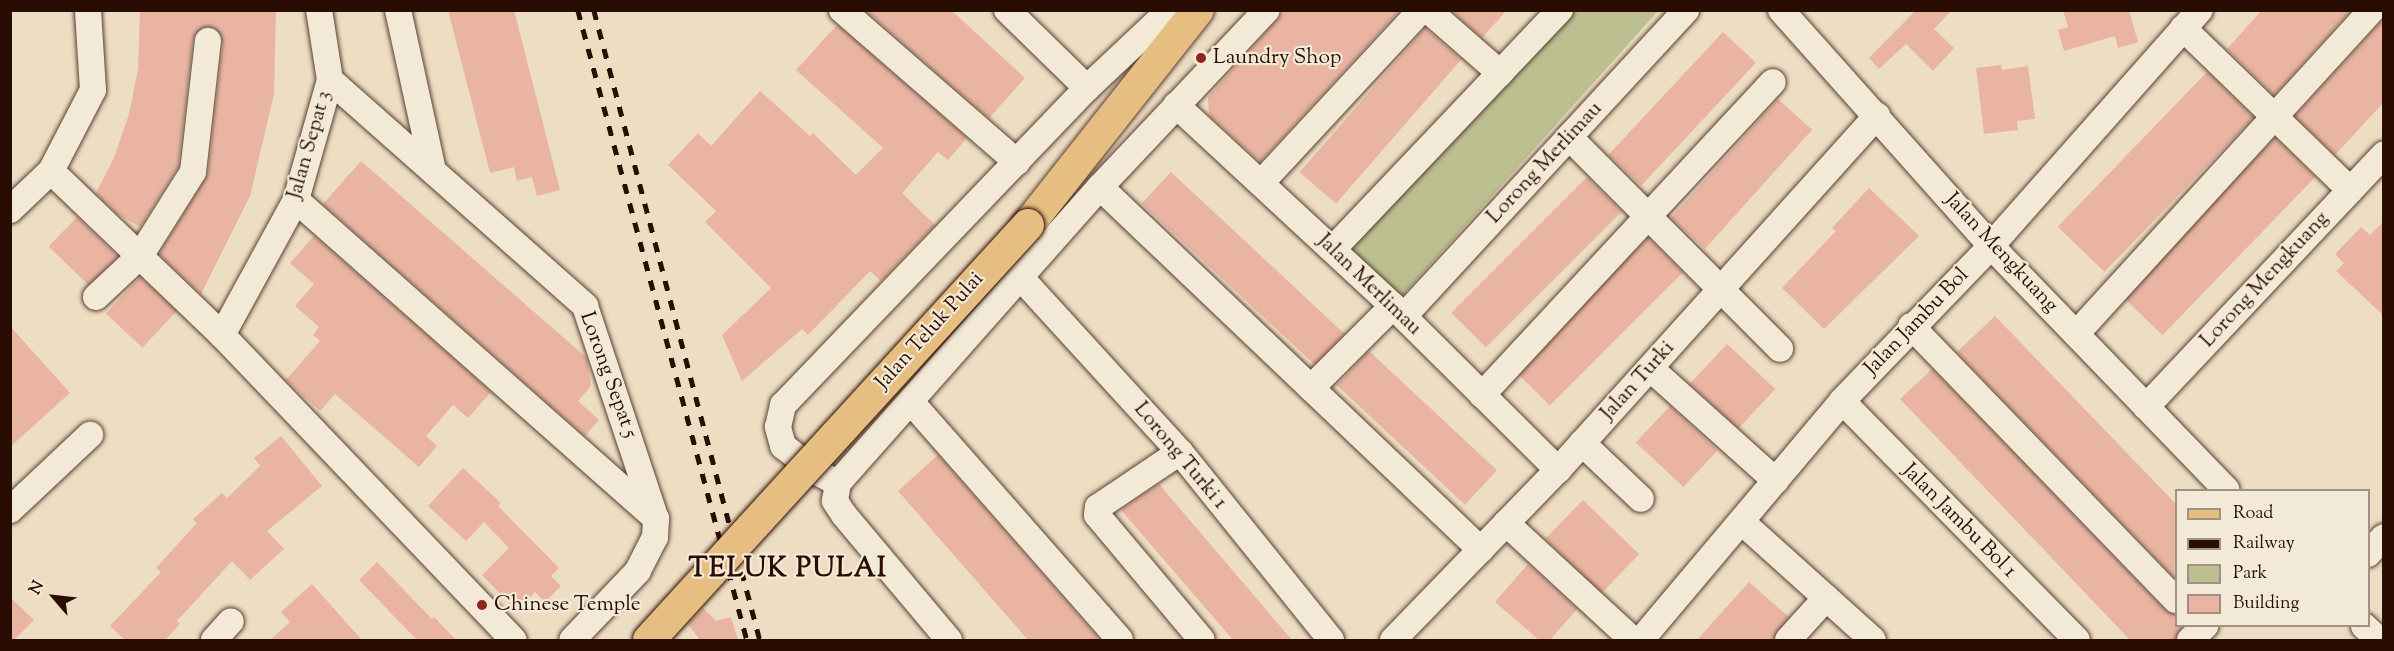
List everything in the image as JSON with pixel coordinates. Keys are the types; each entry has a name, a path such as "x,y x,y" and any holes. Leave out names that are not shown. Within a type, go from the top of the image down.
{"main road":[{"name":"Jalan Teluk Pulai","path":"649,640 1028,225 1198,10"}],"street":[{"path":"10,210 51,171 93,90 88,10"},
{"name":"Jalan Sepat 3","path":"222,334 296,200 330,80 319,10"},
{"path":"398,10 433,171"},
{"path":"842,10 1017,162"},
{"path":"1007,10 1087,88"},
{"path":"838,483 818,473 783,446 778,427 783,405 1087,88 1170,10"},
{"path":"950,640 844,515 835,501 838,483 912,403 1100,187 1267,10"},
{"path":"1261,183 1422,10"},
{"path":"1428,10 1500,74"},
{"path":"1333,249 1560,10"},
{"name":"Lorong Merlimau","path":"1311,388 1398,311 1569,137 1686,10"},
{"name":"Jalan Mengkuang","path":"1781,10 1991,246 2225,489"},
{"path":"2076,334 2372,10"},
{"path":"2192,19 2274,117 2350,190"},
{"name":"Jalan Jambu Bol","path":"1641,640 1842,401 1911,326 1991,246 2192,19"},
{"path":"96,297 140,256 193,172 208,41"},
{"name":"Lorong Sepat 5","path":"330,80 585,306 650,490 656,519 655,537 638,572 572,640"},
{"path":"1482,394 1773,82"},
{"name":"Jalan Merlimau","path":"1176,105 1398,311 1558,470"},
{"name":"Jalan Turki","path":"1393,640 1558,470 1719,288 1877,116"},
{"path":"1569,137 1780,349"},
{"name":"Lorong Mengkuang","path":"2146,407 2384,154"},
{"path":"51,171 222,334 513,640"},
{"path":"1100,187 1481,550"},
{"path":"296,200 656,519"},
{"name":"Lorong Turki 1","path":"1021,278 1180,452 1331,640"},
{"path":"1911,326 2175,599"},
{"path":"1650,368 1776,481"},
{"name":"Jalan Jambu Bol 1","path":"1842,401 2077,640"},
{"path":"912,403 1120,640"},
{"path":"10,510 90,435"},
{"path":"1582,443 1641,498"},
{"path":"1180,452 1098,507 1097,515 1202,640"},
{"path":"1742,522 1873,640"},
{"path":"1506,523 1633,640"},
{"path":"2370,552 2384,537"},
{"path":"1788,640 1826,598"},
{"path":"214,640 231,621"},
{"path":"2365,627 2379,640"}],"green space":[{"path":"1565,11 1658,11 1393,306 1335,257"}],"building":[{"path":"140,10 276,10 274,94 250,196 201,294 159,254 208,174 223,43 216,29 203,27 193,39 178,167 140,227 117,214 96,193 114,158 129,114 138,69"},
{"path":"448,10 514,10 560,190 537,196 532,177 517,181 514,167 490,173"},
{"path":"865,10 951,10 1025,78 989,118"},
{"path":"1286,10 1400,10 1260,162 1209,115 1208,97"},
{"path":"1451,10 1507,10 1482,38"},
{"path":"1916,10 1952,10 1934,29 1954,48 1933,71 1906,44 1879,69 1869,58"},
{"path":"2063,10 2129,10 2138,42 2118,48 2115,36 2064,51 2058,30 2068,27"},
{"path":"2262,10 2351,10 2274,95 2227,49"},
{"path":"2384,19 2384,102 2335,155 2295,116"},
{"path":"837,25 967,138 948,160 938,152 902,193 935,225 881,281 870,271 808,335 802,329 742,381 722,335 771,288 705,222 716,211 668,165 698,133 711,146 760,91 810,136 813,133 856,175 883,148 796,70"},
{"path":"1425,28 1461,59 1336,204 1300,172"},
{"path":"1723,32 1756,63 1641,186 1608,155"},
{"path":"2001,65 2002,70 2028,66 2035,119 2017,121 2018,130 1984,134 1976,68"},
{"path":"2207,72 2254,117 2104,272 2058,227"},
{"path":"1778,99 1812,130 1705,249 1671,218"},
{"path":"2275,138 2315,177 2162,335 2122,296"},
{"path":"361,161 587,358 591,386 578,401 599,420 585,436 323,204"},
{"path":"1171,172 1344,334 1315,365 1142,203"},
{"path":"1587,177 1622,212 1486,347 1451,313"},
{"path":"1869,188 1919,236 1824,329 1782,288 1836,231 1832,228"},
{"path":"77,217 118,257 90,286 49,246"},
{"path":"2384,221 2384,316 2336,271 2344,263 2335,254 2361,227 2370,235"},
{"path":"314,236 491,392 468,418 453,405 426,436 437,446 419,467 335,394 320,411 286,380 320,341 313,335 319,327 295,306 314,284 290,263"},
{"path":"1648,238 1683,273 1550,406 1515,371"},
{"path":"140,277 177,311 142,348 106,314"},
{"path":"1995,316 2175,503 2175,578 1957,352"},
{"path":"10,326 70,393 10,447"},
{"path":"1727,344 1775,389 1738,429 1690,383"},
{"path":"1369,351 1497,470 1465,505 1337,385"},
{"path":"1932,369 2165,610 2175,615 2175,627 2183,627 2175,640 2130,640 1900,399"},
{"path":"1670,406 1718,450 1683,487 1636,443"},
{"path":"281,436 322,486 267,531 284,549 250,580 232,561 177,621 180,624 165,640 125,640 110,626 161,572 156,568 197,523 193,519 222,493 227,498 260,466 254,458"},
{"path":"938,455 1100,640 1028,640 898,491"},
{"path":"463,468 501,503 498,506 559,568 551,576 561,586 545,602 535,592 517,611 482,575 509,548 484,522 466,541 428,506"},
{"path":"1159,484 1292,640 1233,640 1121,510"},
{"path":"1583,500 1639,554 1602,593 1545,539"},
{"path":"377,562 432,619 434,617 456,640 417,640 359,580"},
{"path":"1528,564 1577,609 1550,640 1539,640 1495,602"},
{"path":"1749,582 1789,617 1773,640 1697,640"},
{"path":"312,584 362,640 270,640 290,622 281,612"},
{"path":"10,597 34,620 14,640 10,640"},
{"name":"TELUK PULAI","path":"703,608 716,621 731,617 738,640 700,640 688,624"}],"railway":[{"path":"578,10 747,640"},
{"path":"594,10 760,640"}],"place":[{"name":"Laundry Shop","path":"1201,58"},
{"name":"Chinese Temple","path":"482,605"}],"district":[{"name":"TELUK PULAI","path":"788,570"}]}
